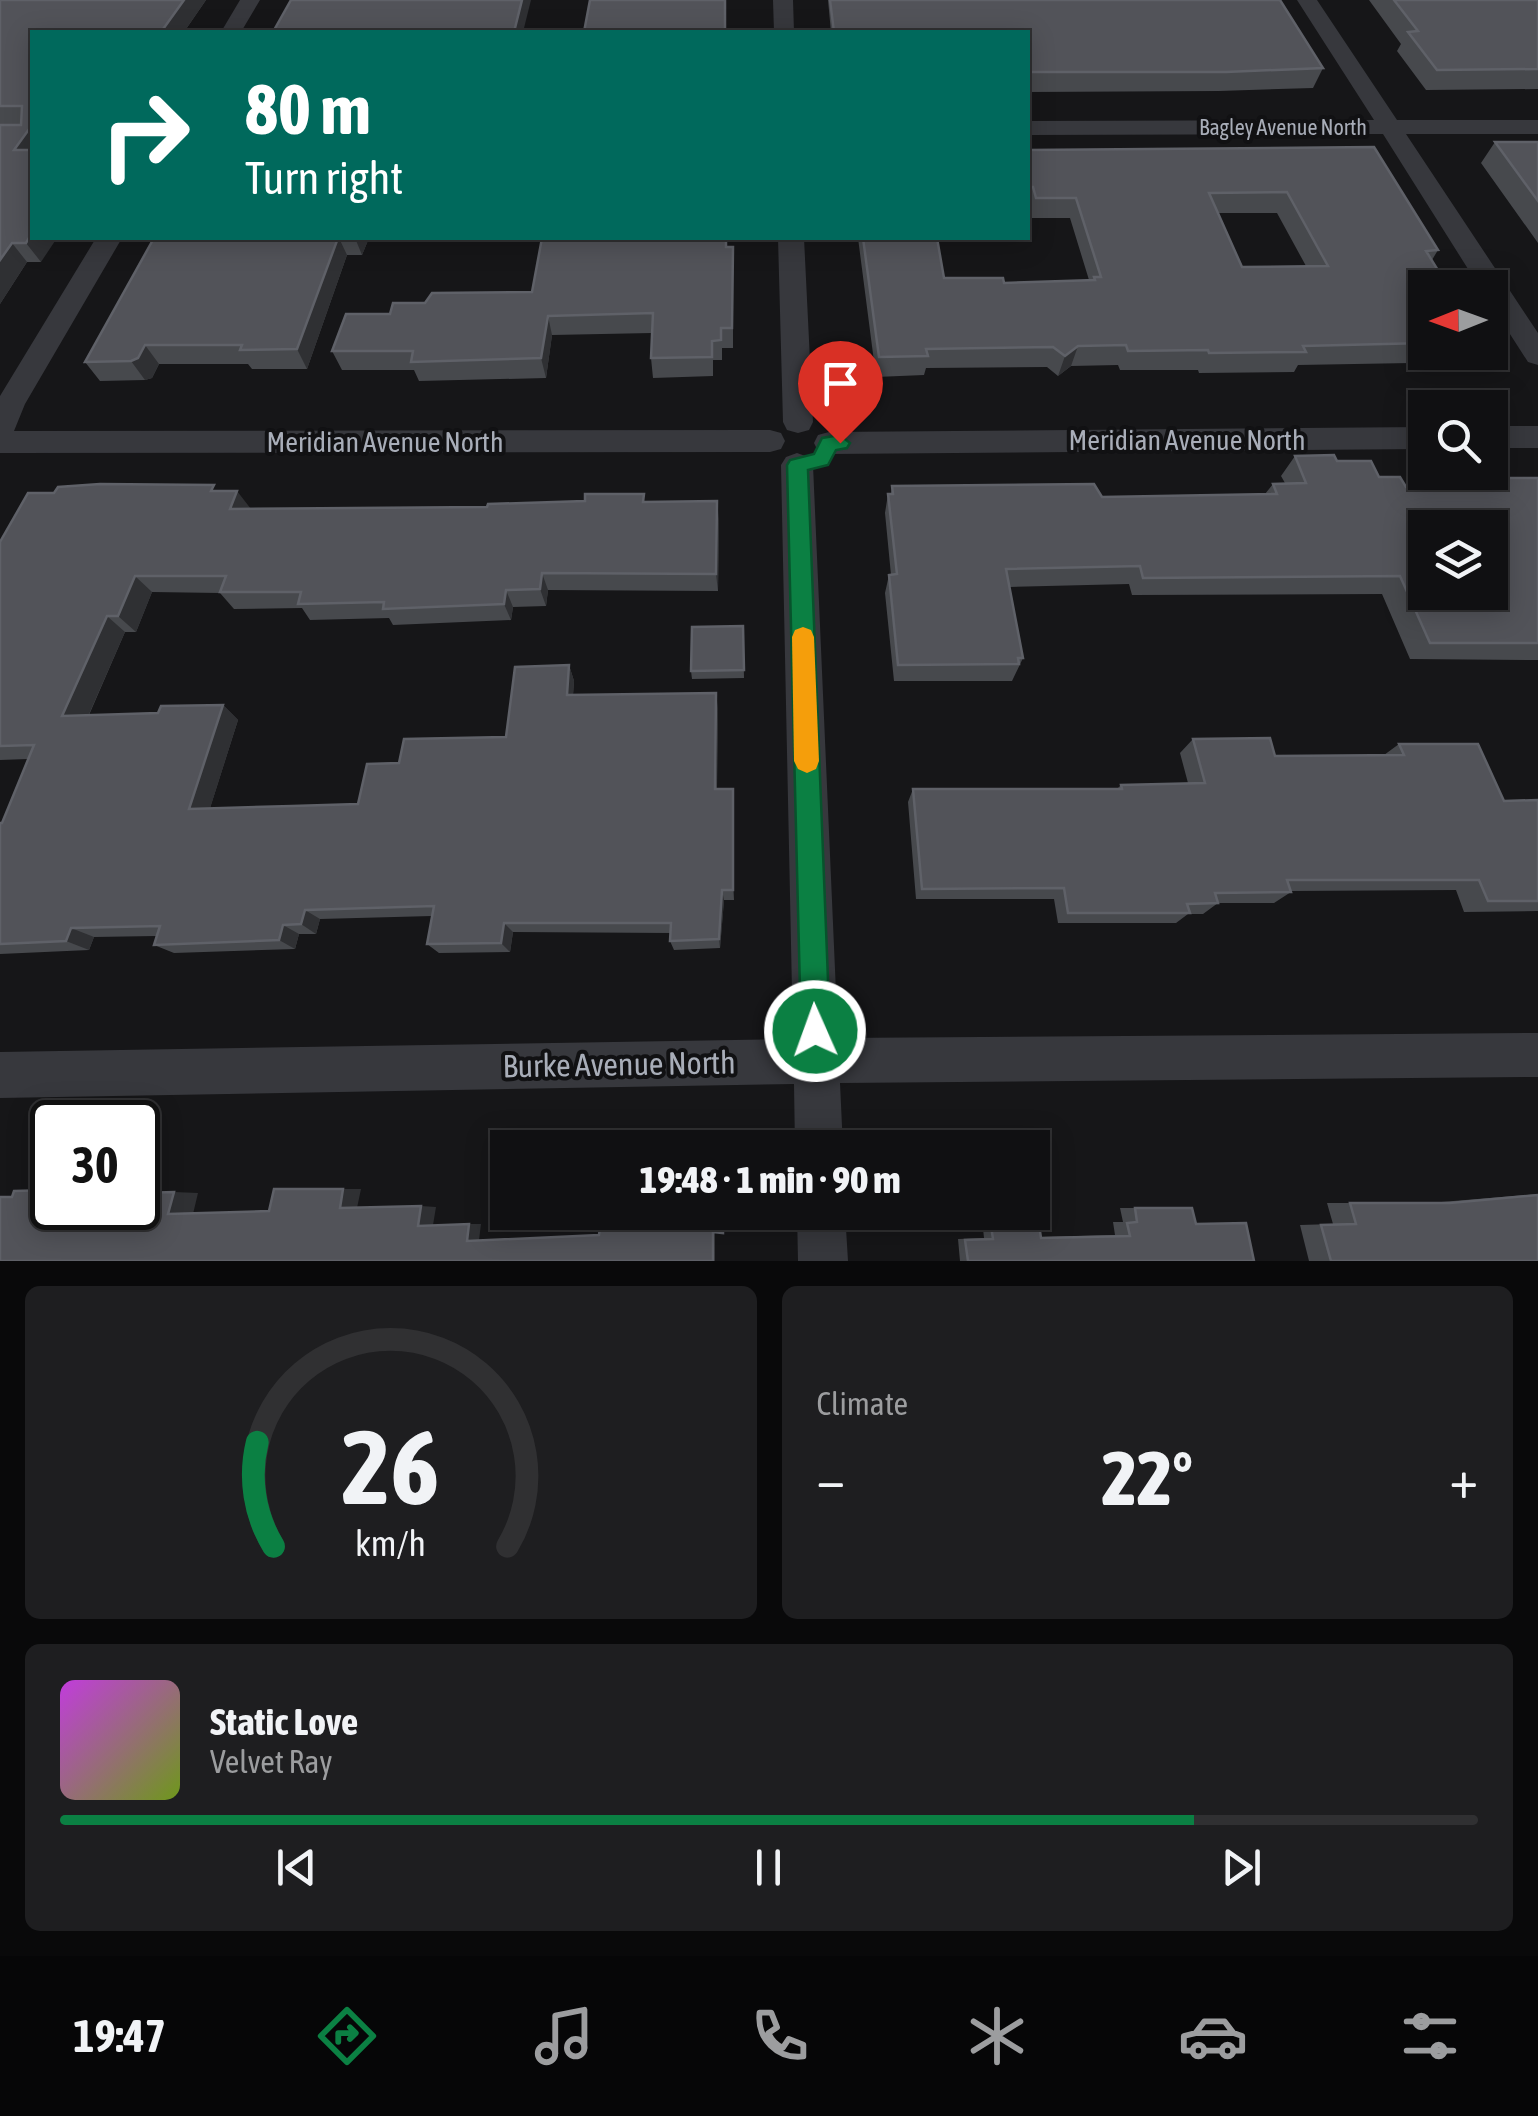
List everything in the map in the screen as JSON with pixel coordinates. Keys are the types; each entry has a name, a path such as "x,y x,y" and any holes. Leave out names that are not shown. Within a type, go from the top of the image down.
{"street":[{"path":"231,30 250,0"},
{"path":"783,0 784,30"},
{"path":"1307,0 1538,354"},
{"name":"Bagley Avenue North","path":"1030,128 1538,127"},
{"path":"0,429 10,404 108,240"},
{"path":"791,240 798,422 820,427 799,450 819,1130"},
{"path":"1508,437 1538,437"},
{"name":"Meridian Avenue North","path":"0,442 799,450 1408,438"},
{"name":"Burke Avenue North","path":"0,1075 816,1061 1538,1055"},
{"path":"822,1230 823,1261"}],"building":[{"path":"0,0 184,0 162,30 30,30 30,128 14,150 30,150 30,236 26,243 12,243 0,260 0,125 21,125 22,106 0,106"},
{"path":"291,0 522,0 514,30 274,30"},
{"path":"590,0 725,0 725,30 584,30"},
{"path":"830,0 1280,0 1323,68 1030,72 1030,30 834,30"},
{"path":"1394,0 1538,0 1538,69 1437,70 1408,32 1418,31"},
{"path":"1495,142 1538,142 1538,201"},
{"path":"1374,147 1438,250 1426,251 1438,270 1408,270 1408,343 1303,346 1306,352 1209,353 1128,351 1126,345 1078,346 1065,356 1053,347 926,349 928,356 879,357 863,240 937,240 944,278 1003,278 1004,283 1101,277 1076,198 1036,198 1030,187 1030,150","holes":["1287,192 1328,266 1242,267 1209,193"]},
{"path":"153,240 337,240 297,349 145,345 138,358 131,361 85,362"},
{"path":"542,240 726,240 726,247 733,247 732,328 721,328 721,340 712,341 712,357 651,358 653,313 548,316 541,358 411,362 413,351 332,351 346,314 390,314 393,303 425,303 432,293 532,292"},
{"path":"1334,455 1337,461 1371,461 1379,477 1400,477 1408,490 1508,490 1508,478 1538,478 1538,643 1430,643 1415,610 1508,610 1508,510 1408,510 1408,594 1400,576 1143,578 1140,566 1006,569 1023,658 1018,658 1019,664 898,665 889,575 897,574 888,494 893,494 892,486 1094,484 1102,497 1277,494 1273,484 1306,483 1295,456"},
{"path":"214,485 211,491 237,491 230,509 487,507 585,501 585,494 644,494 643,502 717,501 716,574 542,573 540,589 506,590 504,604 383,609 384,602 298,604 301,592 220,592 226,576 135,576 118,616 107,616 62,716 158,713 161,706 223,705 189,809 358,804 367,764 399,763 404,739 506,737 515,667 569,665 567,695 716,693 715,789 733,789 733,890 722,890 719,939 670,941 671,923 504,923 501,943 427,944 434,906 305,910 301,924 283,925 279,940 154,945 160,926 71,928 66,941 0,944 0,823 34,745 0,746 0,542 28,493 54,493 58,487"},
{"path":"743,626 744,670 691,671 692,627"},
{"path":"1270,738 1275,756 1404,755 1399,744 1478,744 1504,801 1538,800 1538,901 1488,901 1479,880 1287,880 1291,892 1215,893 1218,903 1187,904 1190,913 1068,913 1064,888 922,889 913,789 1122,789 1121,785 1205,783 1193,739"},
{"path":"274,1189 343,1189 340,1208 421,1206 418,1226 469,1224 467,1241 599,1235 600,1230 723,1230 723,1233 713,1232 713,1261 0,1261 0,1197 12,1197 14,1191 30,1191 30,1230 160,1230 160,1192 174,1192 168,1214 269,1211"},
{"path":"1538,1195 1538,1261 1331,1261 1321,1225 1356,1224 1350,1203 1450,1203"},
{"path":"1135,1208 1192,1208 1196,1224 1246,1223 1254,1261 968,1261 965,1240 993,1239 992,1230 1040,1230 1041,1238 1130,1236 1127,1223 1137,1222"}],"slow traffic":[{"path":"803,637 807,761"}],"route":[{"path":"815,1031 798,465 821,460 829,443 840,443"}]}
